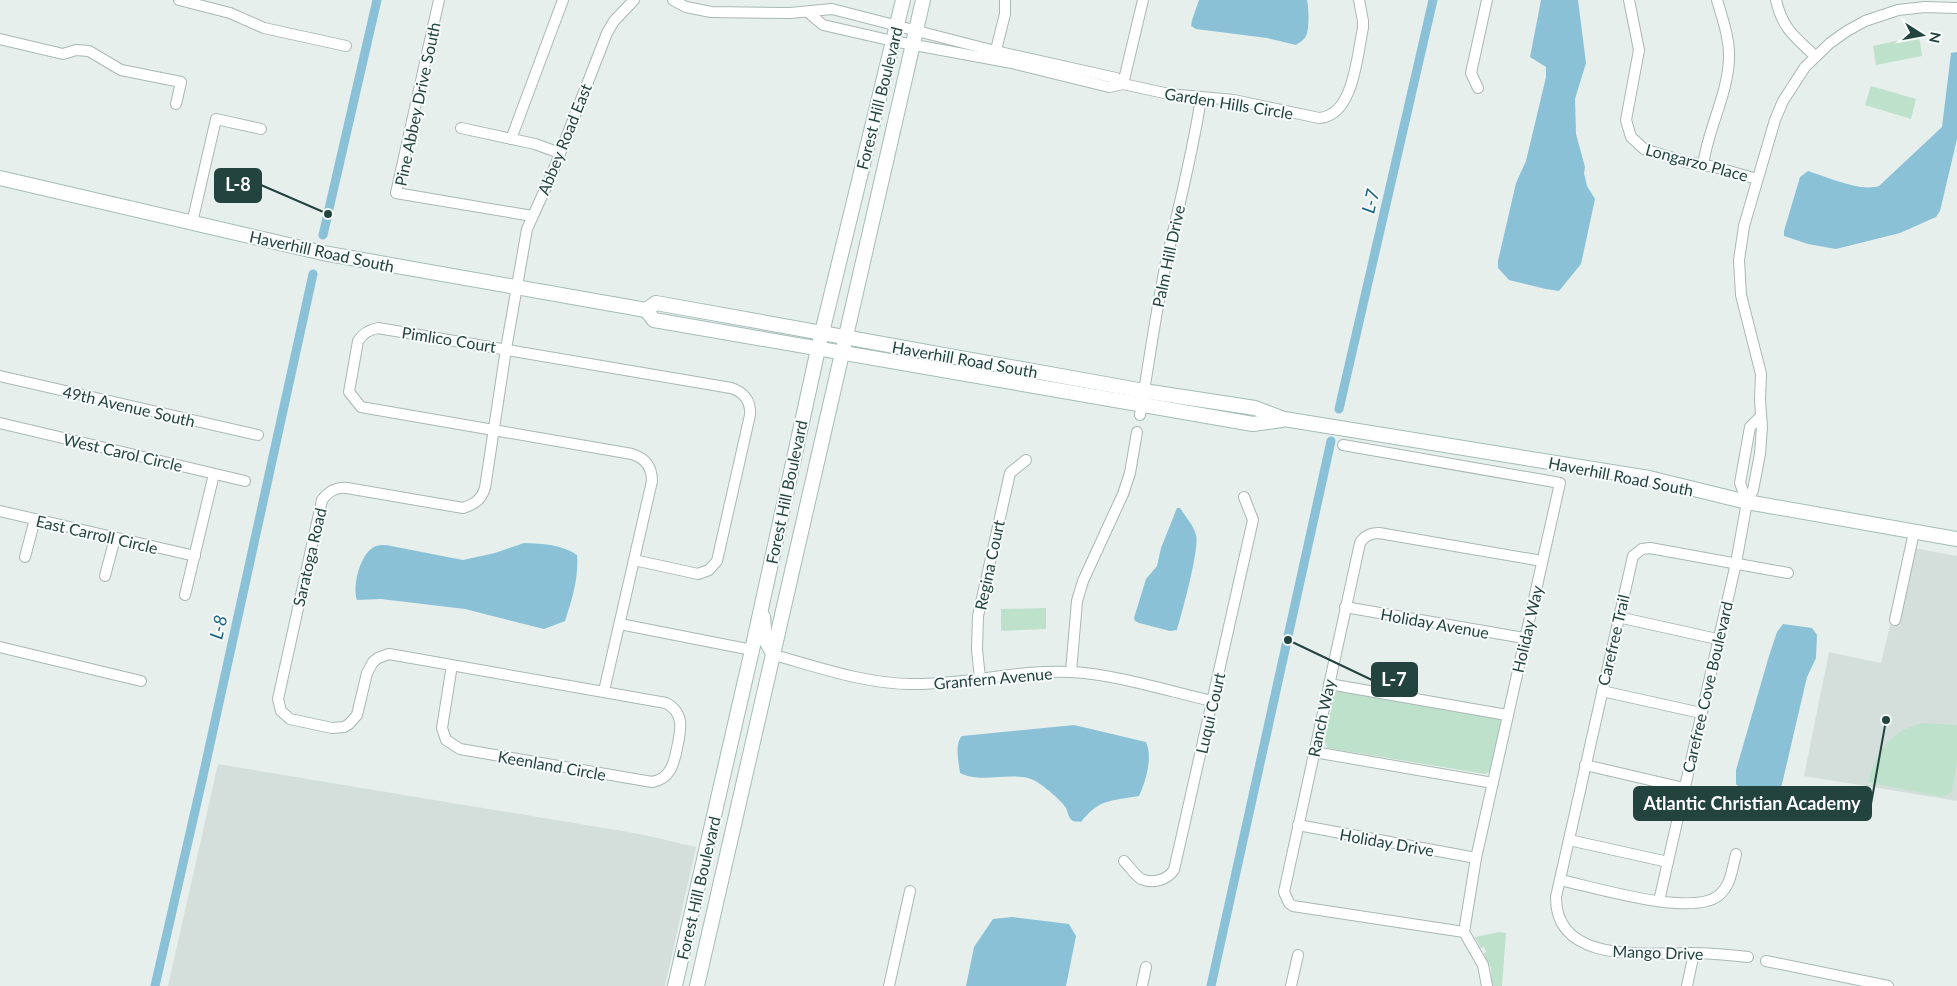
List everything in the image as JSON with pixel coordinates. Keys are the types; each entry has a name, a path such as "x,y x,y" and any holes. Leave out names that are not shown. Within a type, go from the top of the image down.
{"street":[{"path":"179,0 230,13 264,28 346,46"},
{"name":"Pine Abbey Drive South","path":"439,0 396,193 532,216"},
{"path":"510,139 564,0"},
{"name":"Abbey Road East","path":"517,288 527,229 560,153 606,33 614,21 634,0"},
{"name":"Garden Hills Circle","path":"673,0 686,7 711,12 809,13 832,9 916,30 995,56"},
{"name":"Forest Hill Boulevard","path":"675,986 752,650 818,349 903,0"},
{"name":"Forest Hill Boulevard","path":"697,986 923,0"},
{"path":"995,56 1005,14 1005,0"},
{"path":"1123,84 1142,0"},
{"name":"Garden Hills Circle","path":"809,13 823,25 893,41 995,56 1116,78 1123,84 1170,94 1243,102 1319,118 1340,109 1347,98 1363,21 1359,0"},
{"path":"1478,88 1471,73 1487,0"},
{"name":"Longarzo Place","path":"1629,0 1639,50 1627,114 1628,132 1634,142 1644,149 1686,162 1758,179"},
{"path":"1703,165 1705,151 1726,81 1729,60 1726,31 1717,0"},
{"path":"1776,0 1779,14 1785,26 1814,56"},
{"name":"Carefree Cove Boulevard","path":"1659,901 1736,563 1747,502 1753,490 1760,454 1762,427 1761,374 1741,295 1739,267 1742,235 1775,120 1793,83 1814,56 1846,31 1884,14 1925,6 1957,8"},
{"path":"0,39 63,54 76,50 89,51 121,70 182,82 176,104"},
{"name":"Palm Hill Drive","path":"1142,403 1150,360 1152,330 1196,136 1201,98"},
{"path":"192,223 216,119 261,128"},
{"path":"462,128 535,144 560,153"},
{"name":"Haverhill Road South","path":"0,178 324,253 646,310 654,320 1142,403 1253,424 1284,419 1649,478 1747,502 1957,539"},
{"name":"Saratoga Road","path":"452,665 389,654 378,658 367,672 357,715 344,727 332,728 295,721 285,715 279,705 278,693 322,500 326,495 335,489 347,488 463,508 474,505 481,498 485,488 517,288"},
{"name":"Haverhill Road South","path":"646,310 656,303 822,333 1142,403"},
{"name":"Pimlico Court","path":"604,691 652,481 650,469 644,459 632,454 361,407 349,392 358,341 366,332 378,328 731,388 742,393 751,409 719,556 714,566 704,573 692,574 634,560"},
{"name":"49th Avenue South","path":"0,376 258,435"},
{"path":"1747,502 1740,483 1750,427 1761,416"},
{"name":"West Carol Circle","path":"0,423 245,481"},
{"path":"1071,672 1077,600 1083,581 1123,494 1130,473 1137,432"},
{"name":"Holiday Way","path":"1343,445 1560,483 1492,783 1476,858 1464,932"},
{"name":"Regina Court","path":"980,679 977,649 978,616 1010,473 1026,460"},
{"path":"185,595 214,474"},
{"name":"Luqui Court","path":"1124,862 1141,878 1159,881 1170,875 1174,870 1253,520 1244,497"},
{"name":"East Carroll Circle","path":"0,511 194,556"},
{"path":"25,557 35,519"},
{"path":"1894,620 1914,532"},
{"name":"Ranch Way","path":"1464,932 1299,908 1289,903 1284,892 1298,825 1360,544 1368,535 1379,533 1542,561"},
{"path":"105,576 114,538"},
{"name":"Carefree Trail","path":"1560,880 1633,556 1642,549 1650,548 1788,573"},
{"path":"762,602 762,624 766,639 774,655"},
{"name":"Holiday Avenue","path":"1345,607 1524,638"},
{"path":"1618,617 1718,639"},
{"path":"620,624 752,650 763,676 763,702"},
{"path":"0,647 141,681"},
{"name":"Granfern Avenue","path":"774,655 835,672 889,682 931,684 1047,672 1071,672 1100,676 1212,701"},
{"path":"452,665 604,691"},
{"name":"Keenland Circle","path":"452,665 442,728 446,740 460,749 652,782 661,780 673,766 676,757 682,728 676,710 666,703 604,691"},
{"path":"1329,684 1507,715"},
{"path":"1602,691 1701,713"},
{"path":"1314,752 1492,783"},
{"path":"1585,766 1684,788"},
{"name":"Holiday Drive","path":"1298,825 1476,858"},
{"path":"1569,840 1668,862"},
{"path":"1560,880 1659,901 1700,903 1718,896 1729,881 1736,854"},
{"name":"Mango Drive","path":"1560,880 1556,897 1558,915 1567,931 1578,940 1613,952 1632,954 1694,953 1748,957"},
{"path":"889,986 910,891"},
{"path":"693,905 708,938"},
{"path":"1464,932 1481,959 1487,986"},
{"path":"686,936 702,966"},
{"path":"1687,986 1694,953"},
{"path":"1291,986 1298,955"},
{"path":"1766,961 1888,986"},
{"path":"1142,986 1146,967"}],"shaded area":[{"path":"1909,547 1957,556 1957,801 1804,776 1829,652 1881,663"},
{"path":"218,764 640,834 696,847 665,986 168,986"}],"green space":[{"path":"1919,36 1922,56 1876,65 1873,46"},
{"path":"1871,86 1916,99 1911,119 1865,105"},
{"path":"1046,608 1046,629 1001,631 1001,609"},
{"path":"1341,690 1500,718 1502,724 1491,771 1485,774 1327,748 1323,737 1326,722 1331,712 1331,699 1334,694"},
{"path":"1921,723 1957,725 1957,759 1952,792 1942,797 1868,782 1875,761 1886,745 1901,732"},
{"path":"1499,932 1506,933 1502,986 1492,986 1491,968 1484,954 1486,952 1484,947 1481,948 1475,937"}],"water":[{"path":"1199,0 1307,0 1309,17 1306,35 1296,45 1267,38 1196,29 1191,26"},
{"path":"1541,0 1578,0 1586,63 1575,99 1576,134 1585,167 1584,173 1587,186 1595,199 1581,264 1559,291 1509,280 1498,268 1516,183 1526,161 1546,77 1546,67 1530,57"},
{"path":"1957,52 1957,139 1940,211 1936,217 1900,233 1836,249 1808,244 1784,236 1800,177 1808,171 1862,187 1879,186 1942,127 1951,53"},
{"path":"1177,508 1180,508 1191,525 1197,542 1190,581 1177,630 1170,631 1139,623 1134,618 1146,579 1157,566 1161,548"},
{"path":"524,543 545,544 571,551 577,555 576,580 565,621 544,629 465,609 381,599 357,600 356,579 358,571 365,556 375,546 386,545 463,560 495,553"},
{"path":"1783,624 1812,628 1817,635 1816,658 1807,677 1782,784 1775,798 1763,798 1745,792 1736,784 1736,770 1769,656 1777,632"},
{"path":"1074,725 1146,742 1149,762 1139,796 1107,802 1094,809 1081,822 1073,821 1066,808 1057,798 1040,784 1029,778 979,778 960,773 958,744 962,736"},
{"path":"1012,917 1069,924 1076,936 1066,986 966,986 974,947 993,919"}],"waterway":[{"name":"L-8","path":"323,235 377,0"},
{"name":"L-7","path":"1339,409 1433,0"},
{"name":"L-8","path":"155,986 313,274"},
{"name":"L-7","path":"1211,986 1331,441"}],"place":[{"name":"L-8","path":"328,214"},
{"name":"L-7","path":"1288,640"},
{"name":"Atlantic Christian Academy","path":"1886,720"}]}
